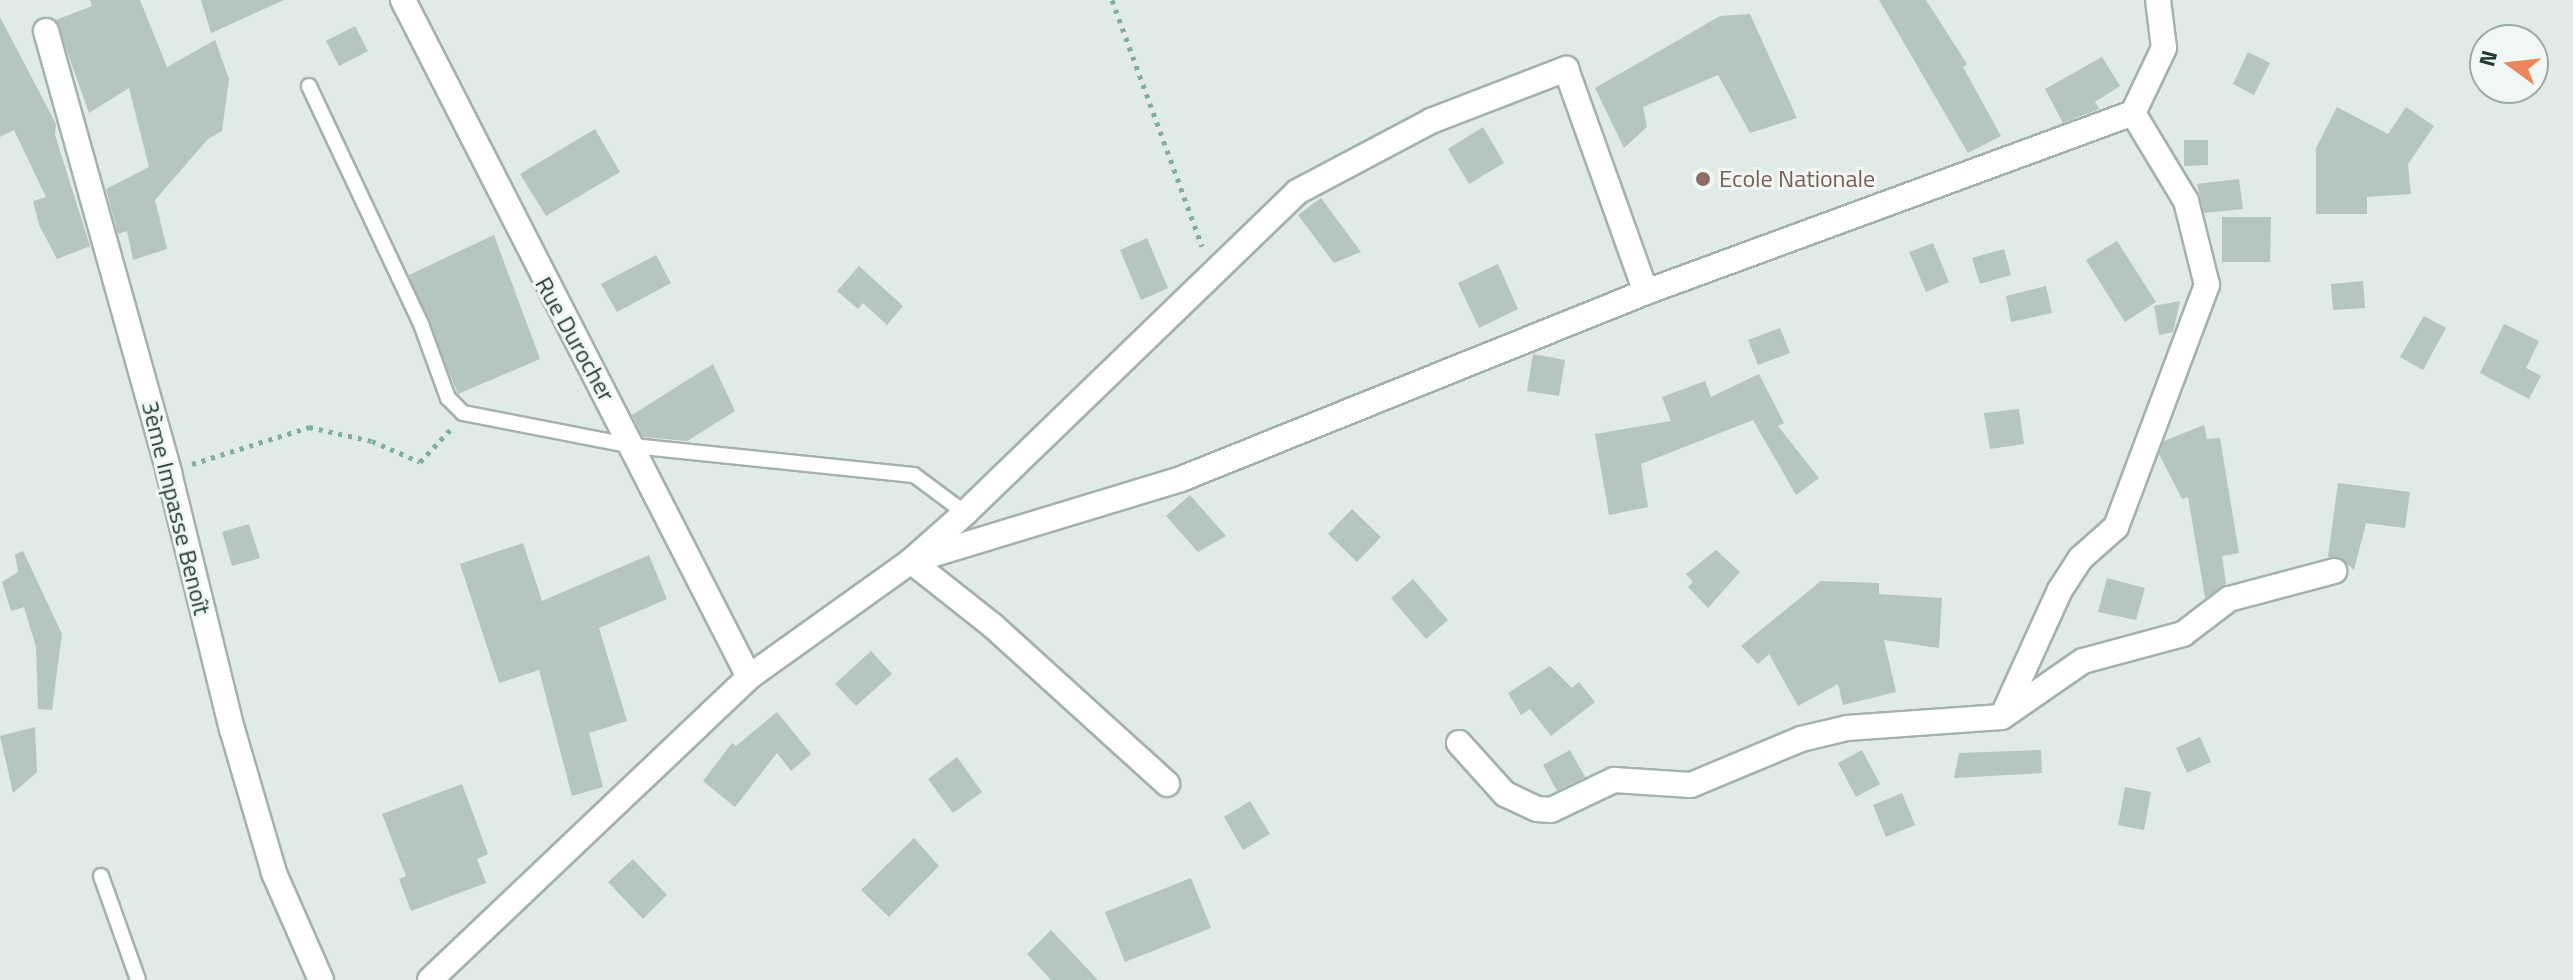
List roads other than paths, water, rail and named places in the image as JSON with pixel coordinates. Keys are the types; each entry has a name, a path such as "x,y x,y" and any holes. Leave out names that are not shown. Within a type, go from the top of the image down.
{"street":[{"name":"Rue Durocher","path":"403,0 539,274 633,446 749,677"},
{"path":"911,561 1181,479 1646,292 2133,113 2164,48 2158,0"},
{"name":"3ème Impasse Benoît","path":"46,31 169,473 232,729 274,873 321,980"},
{"path":"430,980 749,677 911,561 965,513 1214,277 1297,192 1431,121 1566,69 1646,292"},
{"path":"2002,717 2060,590 2081,558 2116,527 2207,285 2186,201 2133,113"},
{"path":"911,561 993,626 1167,784"},
{"path":"1459,743 1505,794 1551,810 1614,780 1691,785 1801,739 1847,728 2002,717 2083,661 2183,634 2229,599 2334,571"}],"lane":[{"path":"309,86 421,324 448,398 463,413 633,446 914,475 965,513"},
{"path":"101,876 138,980"}],"place":[{"name":"Ecole Nationale","path":"1703,179"}]}
